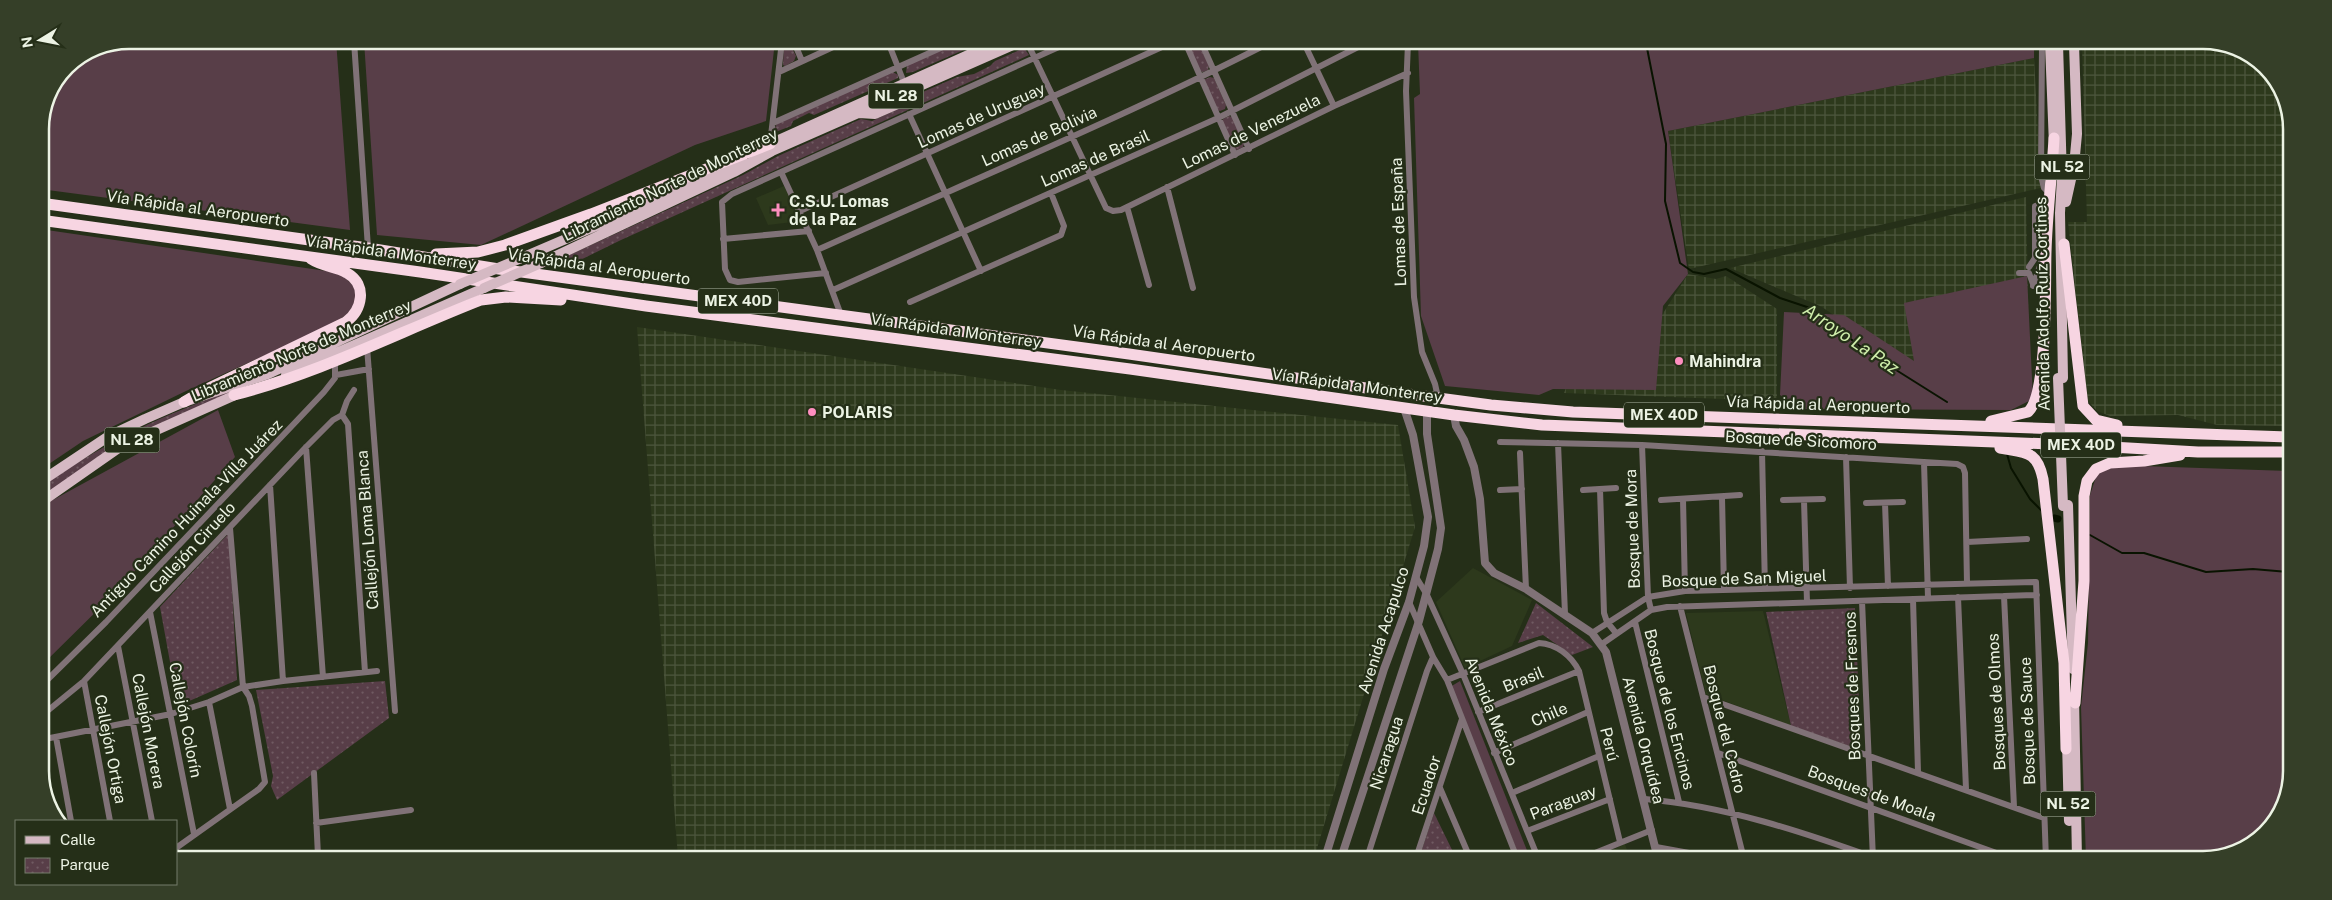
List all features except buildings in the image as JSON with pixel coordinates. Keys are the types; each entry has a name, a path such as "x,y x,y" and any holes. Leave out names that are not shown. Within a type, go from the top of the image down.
{"highway":[{"path":"1962,424 2018,416 2028,412 2034,405 2042,366 2046,251 2054,138"},
{"path":"418,256 478,252 496,248 771,147"},
{"name":"Vía Rápida al Aeropuerto","path":"49,204 1491,405 1573,412 1962,424 2283,437"},
{"name":"Vía Rápida a Monterrey","path":"49,221 471,279 646,306 1454,416 1542,425 1630,430 1964,441 2198,452 2283,452"},
{"path":"2064,244 2083,406 2096,420 2130,431"},
{"path":"184,402 201,392 320,336 346,322 355,314 361,301 361,294 353,278 347,273 323,266 308,256"},
{"path":"234,395 282,382 489,298 525,297 646,306"},
{"path":"1964,441 2027,452 2035,458 2040,468 2064,663 2066,748"},
{"path":"2075,703 2084,581 2084,496 2087,481 2096,469 2110,463 2144,461 2198,452"}],"main road":[{"path":"771,147 982,49"},
{"name":"Libramiento Norte de Monterrey","path":"49,476 109,436 184,402 256,378 471,279 723,170 771,147 858,113 903,87 1002,49"},
{"name":"Avenida Adolfo Ruíz Cortines","path":"2050,49 2054,138 2054,214 2065,505"},
{"name":"Avenida Adolfo Ruíz Cortines","path":"2058,49 2062,178 2060,213 2060,378"},
{"path":"2064,244 2066,200 2076,150 2074,49"},
{"name":"Libramiento Norte de Monterrey","path":"49,497 123,445 540,263 726,176 771,147"},
{"path":"2065,505 2075,703 2077,851"},
{"path":"2065,505 2069,659 2066,748"},
{"name":"NL 52","path":"2066,748 2070,851"}],"street":[{"path":"355,49 368,248"},
{"path":"771,147 772,123 781,49"},
{"path":"797,49 802,61"},
{"path":"779,72 828,49"},
{"path":"891,49 899,66 903,87"},
{"path":"772,123 938,49"},
{"path":"1030,49 1089,176"},
{"path":"826,273 738,282 730,280 726,273 722,202 732,194 1055,49"},
{"name":"Lomas de Uruguay","path":"800,211 1159,49"},
{"path":"1188,49 1235,155"},
{"path":"1204,49 1249,149"},
{"name":"Lomas de Bolivia","path":"817,250 1071,137 1257,49"},
{"path":"1307,49 1334,106"},
{"name":"Lomas de Brasil","path":"833,290 1052,194 1218,118 1354,49"},
{"name":"Lomas de España","path":"1408,49 1406,91 1414,297 1422,352 1435,384 1436,397"},
{"path":"2029,267 2035,258 2035,206 2047,202 2048,198 2048,192 2044,188 2041,176 2042,49"},
{"name":"Lomas de Venezuela","path":"1089,176 1106,208 1116,211 1249,149 1334,106 1408,73"},
{"path":"909,114 981,270"},
{"path":"781,172 817,250 841,315"},
{"path":"1167,187 1193,288"},
{"path":"910,302 1061,236 1064,226 1052,194"},
{"path":"1127,207 1149,285"},
{"path":"723,239 809,231"},
{"path":"2019,273 2029,273 2033,286 2046,251"},
{"name":"Callejón Loma Blanca","path":"367,347 394,710"},
{"path":"335,361 336,375 369,369"},
{"name":"Antiguo Camino Huinala-Villa Juárez","path":"49,678 106,622 283,436 332,384 336,375"},
{"name":"Callejón Ciruelo","path":"49,710 84,681 306,447 333,420 342,416 347,401 354,390"},
{"name":"Avenida Acapulco","path":"1327,851 1384,669 1409,602 1424,546 1428,517 1413,435 1404,408"},
{"name":"Avenida Acapulco","path":"1344,851 1419,622 1438,549 1441,528 1427,434 1427,412"},
{"path":"342,416 348,424 365,672"},
{"path":"1454,416 1456,426 1464,440 1474,467 1480,499 1485,564 1494,573 1526,590 1592,633"},
{"path":"1413,435 1427,434"},
{"name":"Bosque de Sicomoro","path":"1500,442 1762,451 1957,464 1964,470 1967,583"},
{"path":"1558,443 1565,614"},
{"name":"Bosque de Mora","path":"1642,446 1648,597 1651,610"},
{"path":"306,447 323,677"},
{"path":"1762,451 1765,589"},
{"path":"1520,453 1526,590"},
{"path":"1846,456 1850,588"},
{"path":"1924,462 1928,598"},
{"path":"270,485 283,681"},
{"path":"1583,490 1616,488"},
{"path":"1500,490 1522,489"},
{"path":"1600,489 1604,613 1607,622 1616,633"},
{"path":"1661,500 1740,495"},
{"path":"1722,497 1724,589"},
{"path":"1683,499 1685,591"},
{"path":"1783,500 1824,499"},
{"path":"1804,500 1807,602"},
{"path":"1866,503 1902,502"},
{"path":"1885,503 1888,586"},
{"path":"178,846 259,789 265,782 252,706 249,696 243,687 230,528"},
{"path":"1967,542 2027,539"},
{"name":"Avenida México","path":"1416,577 1463,674 1535,851"},
{"name":"Bosque de San Miguel","path":"1592,633 1648,597 1685,591 2036,582"},
{"name":"Bosque de Sauce","path":"2036,582 2046,851"},
{"name":"Bosque de San Miguel","path":"1602,644 1651,610 1680,606 2037,595"},
{"name":"Bosques de Olmos","path":"2004,596 2014,807"},
{"path":"1958,597 1966,789"},
{"path":"1913,599 1918,772"},
{"name":"Bosques de Fresnos","path":"1862,601 1870,807 1874,851"},
{"name":"Avenida México","path":"1409,602 1434,657 1447,680 1514,851"},
{"name":"Bosque del Cedro","path":"1680,606 1742,851"},
{"name":"Callejón Colorín","path":"150,612 194,834"},
{"name":"Bosque de los Encinos","path":"1634,622 1679,802"},
{"name":"Avenida Orquídea","path":"1592,633 1602,644 1609,662 1657,851"},
{"name":"Perú","path":"1463,674 1538,643 1558,649 1569,656 1579,671 1620,842"},
{"name":"Callejón Morera","path":"118,646 152,820"},
{"name":"Nicaragua","path":"1369,851 1427,671 1434,657"},
{"path":"49,738 133,724 171,714 209,702 243,687 377,671"},
{"name":"Brasil","path":"1478,712 1579,671"},
{"path":"1447,680 1463,674"},
{"name":"Callejón Ortiga","path":"84,681 110,820"},
{"path":"1703,696 2044,818"},
{"path":"209,702 230,810"},
{"name":"Chile","path":"1494,753 1588,712"},
{"name":"Ecuador","path":"1418,851 1462,719"},
{"path":"56,737 71,820"},
{"name":"Bosques de Moala","path":"1718,753 1991,851"},
{"path":"1512,794 1599,756"},
{"path":"314,773 318,851"},
{"path":"1440,788 1467,851"},
{"name":"Paraguay","path":"1527,831 1610,799"},
{"path":"1644,799 1679,802 1732,812 1851,851"},
{"path":"316,823 411,810"},
{"path":"1599,851 1652,830"},
{"path":"1656,847 1678,851"}],"shaded area":[{"path":"2082,49 2219,50 2238,57 2260,72 2277,98 2281,108 2283,124 2283,426 2217,425 2178,415 2110,416 2097,411 2088,401 2068,222 2087,222"},
{"path":"2034,58 2041,188 1689,269 1668,131"},
{"name":"C.S.U. Lomas de la Paz","path":"784,186 801,221 768,225 756,198"},
{"path":"2026,197 2030,395 1960,401 1822,307 1730,268"},
{"path":"1688,274 1716,279 1726,276 1777,309 1777,401 1564,393 1578,357 1662,315"},
{"path":"637,327 1061,390 1398,425 1415,527 1316,851 678,851"},
{"path":"1473,568 1532,600 1512,646 1465,668 1436,602"},
{"path":"1763,611 1791,726 1706,694 1686,613"},
{"path":"1625,844 1627,851 1611,851"}],"green space":[{"path":"337,49 350,230 49,190 50,113 55,98 62,84 84,62 113,50"},
{"path":"365,49 774,49 766,121 695,145 481,245 377,235"},
{"path":"784,49 792,49 796,56 794,61 785,66 783,65"},
{"path":"944,49 966,49 913,72 906,73 907,65"},
{"path":"1022,49 1025,49 1029,55 621,240 564,268 558,268 552,263 743,175 778,156 861,119 872,121 913,102 916,95 957,77 974,74 990,66 995,61"},
{"path":"1190,49 1201,49 1209,66 1208,70 1199,71"},
{"path":"1418,49 2034,49 2034,58 1668,131 1688,274 1663,306 1656,390 1553,389 1539,395 1445,386 1421,316 1414,98 1420,94"},
{"path":"893,72 898,75 898,78 814,115 809,113 793,121 791,126 773,133 777,123"},
{"path":"1214,78 1226,105 1225,109 1220,111 1215,109 1204,83 1205,79"},
{"path":"1229,116 1232,117 1244,144 1243,147 1237,150 1234,149 1222,123 1223,119"},
{"path":"49,230 340,273 355,287 355,300 351,309 334,324 186,391 83,441 49,464"},
{"path":"2027,276 2033,399 2011,410 1800,409 1780,395 1784,312 1844,315 1914,361 1904,303"},
{"path":"240,388 123,441 49,492 49,482 87,457 161,418"},
{"path":"218,410 235,457 120,588 49,658 49,502"},
{"path":"2113,465 2283,471 2283,781 2279,797 2267,820 2252,835 2229,847 2213,851 2086,851 2081,707 2088,643 2090,495 2097,474"},
{"path":"229,533 237,680 178,706 160,607"},
{"path":"1536,603 1593,647 1572,655 1543,635 1518,643"},
{"path":"1855,608 1861,750 1791,726 1766,612"},
{"path":"385,681 389,718 277,800 271,786 273,776 256,690"},
{"path":"1460,681 1527,851 1517,851 1450,687"},
{"path":"1434,813 1453,851 1421,851"}],"waterway":[{"name":"Arroyo La Paz","path":"1647,49 1666,144 1665,201 1680,263 1693,272 1704,274 1726,269 1780,298 1810,308 1869,353 1947,402"},
{"name":"Arroyo La Paz","path":"2007,454 2011,468 2030,499 2043,512"},
{"path":"2054,518 2058,519"},
{"name":"Arroyo La Paz","path":"2090,535 2122,553 2144,553 2206,572 2253,569 2283,572"}],"place":[{"name":"C.S.U. Lomas de la Paz","path":"778,210"},
{"name":"Mahindra","path":"1679,361"},
{"name":"POLARIS","path":"812,412"}]}
